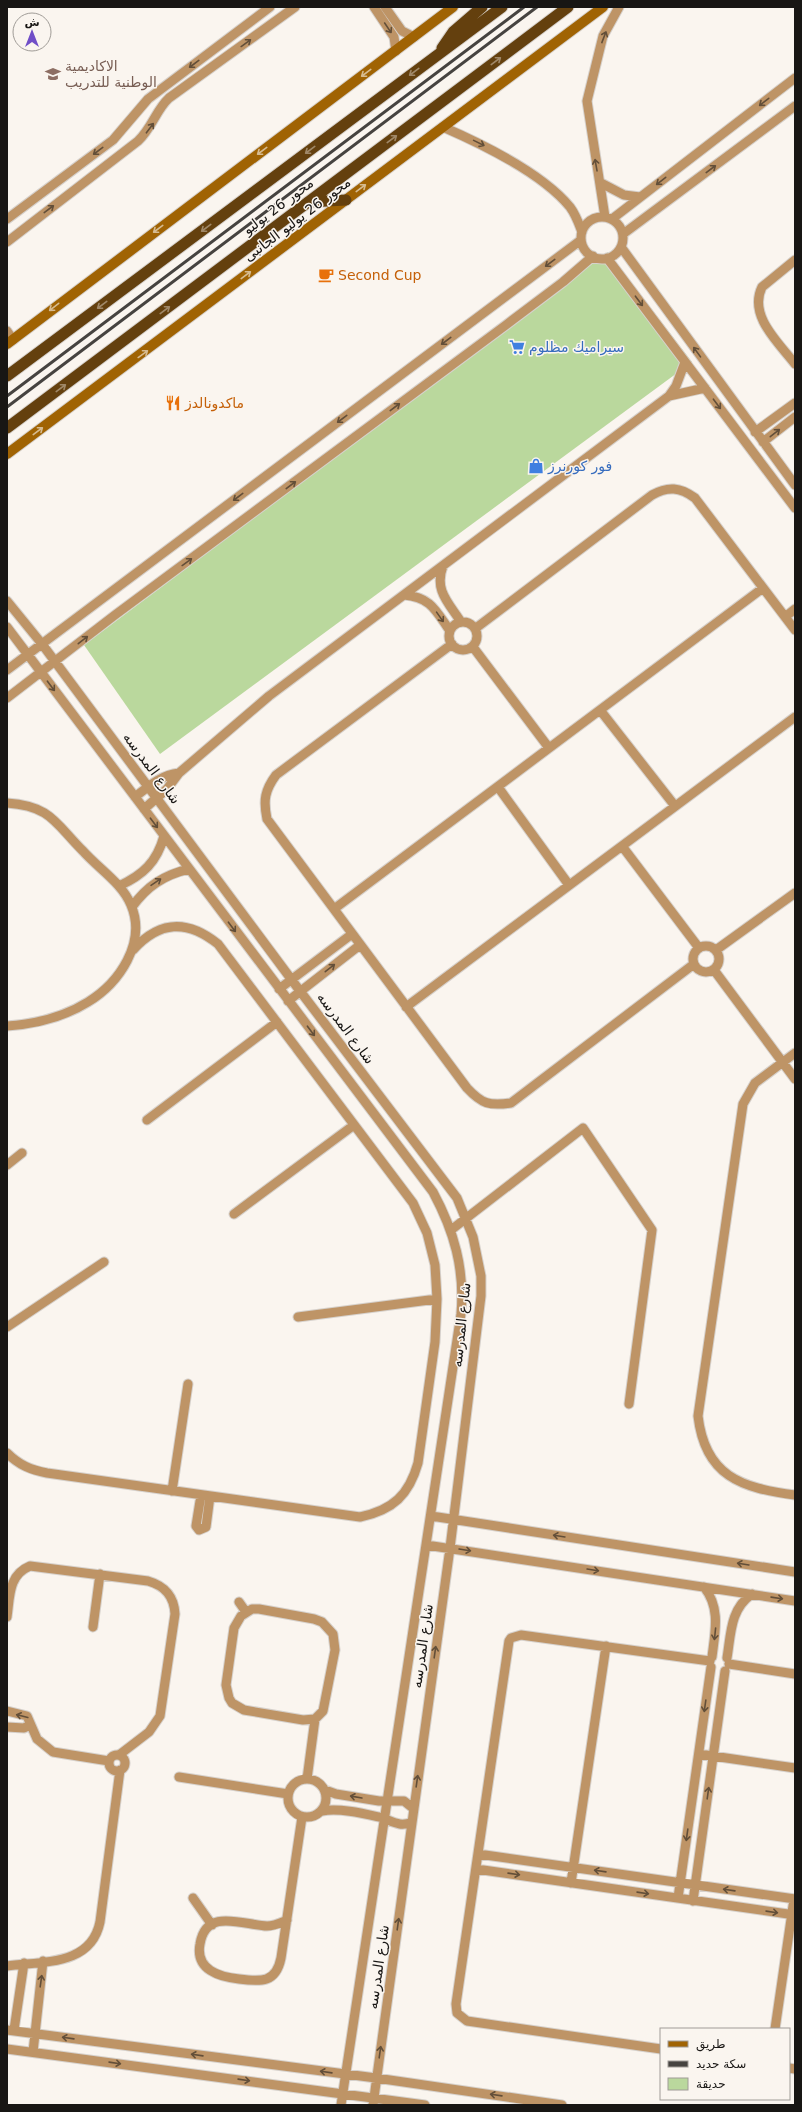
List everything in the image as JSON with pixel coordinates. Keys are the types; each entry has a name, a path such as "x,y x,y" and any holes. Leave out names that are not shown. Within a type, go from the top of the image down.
{"highway":[{"path":"438,55 453,32 482,7"},
{"name":"محور 26 يوليو","path":"8,375 502,7"},
{"name":"محور 26 يوليو","path":"7,428 568,7"},
{"path":"308,202 346,200"}],"main road":[{"path":"9,338 396,51 453,7"},
{"name":"محور 26 يوليو الجانبى","path":"7,454 603,7"}],"street":[{"path":"7,219 113,140 148,99 270,7"},
{"path":"274,7 282,17"},
{"path":"7,242 138,141 149,129 161,108 169,98 295,7"},
{"path":"374,7 394,37 396,51"},
{"path":"385,7 402,31 414,37"},
{"path":"443,127 481,144 519,166 559,195 573,211 587,252 593,256 607,258 613,256 621,247 623,234 617,223 608,218 601,183 596,167 587,101 604,36 619,7"},
{"path":"7,670 581,236 590,220 608,218 640,197 795,78"},
{"path":"623,234 795,106"},
{"path":"601,183 620,193 640,197"},
{"path":"22,209 32,222"},
{"path":"621,247 755,432 795,484"},
{"path":"7,698 115,615 513,320 563,282 593,256"},
{"path":"607,258 795,508"},
{"path":"795,260 762,287 757,306 762,319 795,364"},
{"path":"630,288 644,278"},
{"path":"144,809 167,789 179,773 269,696 669,396 679,380 685,362"},
{"path":"669,396 705,388"},
{"path":"755,432 795,403"},
{"path":"763,442 795,417"},
{"path":"476,628 646,499 662,490 674,488 686,491 695,498 794,628"},
{"path":"443,566 440,575 440,586 443,596 461,622"},
{"path":"334,909 763,588"},
{"path":"404,595 423,599 431,604 450,631 452,644 459,650 468,650 473,647 478,638 476,628 469,623 461,622 452,626 450,631"},
{"path":"431,604 443,596"},
{"name":"شارع المدرسه","path":"7,601 42,644 300,991 457,1198 467,1218 478,1256 481,1296 450,1548 373,2101"},
{"path":"785,617 795,609"},
{"name":"شارع المدرسه","path":"7,627 433,1192 451,1230 460,1263 462,1297 451,1383 341,2105"},
{"path":"452,644 276,775 267,788 263,803 266,819 467,1088 478,1100 494,1105 511,1103 694,964"},
{"path":"473,647 549,748"},
{"path":"600,710 675,806"},
{"path":"406,1007 795,717"},
{"path":"135,797 148,786 161,778 179,773"},
{"path":"498,786 569,885"},
{"path":"7,803 29,806 50,815 98,868 120,886 132,907 136,922 136,936 133,950 125,966 108,986 88,1002 48,1019 7,1026"},
{"path":"120,886 144,872 153,862 161,850 164,836"},
{"path":"622,846 699,948"},
{"path":"132,907 151,885 176,872 189,869"},
{"path":"716,950 795,893"},
{"path":"7,1453 15,1461 35,1471 360,1517 377,1513 392,1505 408,1489 414,1479 418,1463 435,1342 437,1299 435,1265 427,1233 413,1203 218,944 205,933 190,927 173,926 144,938 133,950"},
{"path":"279,989 352,934"},
{"path":"288,1001 360,945"},
{"path":"710,946 716,950 720,961 714,970 710,972 700,971 694,964 694,956 699,948 710,946"},
{"path":"714,970 795,1079"},
{"path":"146,1120 277,1022"},
{"path":"795,1053 755,1084 743,1104 698,1416 700,1434 707,1452 718,1467 732,1479 750,1487 795,1495"},
{"path":"234,1214 354,1124"},
{"path":"451,1230 583,1128 652,1230 629,1404"},
{"path":"7,1164 22,1153"},
{"path":"7,1327 104,1262"},
{"path":"298,1317 437,1299"},
{"path":"451,1383 469,1385"},
{"path":"172,1491 188,1384"},
{"path":"201,1495 196,1526 199,1530 206,1527 210,1496"},
{"path":"431,1516 795,1572"},
{"path":"426,1545 795,1601"},
{"path":"7,1617 13,1580 23,1569 38,1566 156,1583 168,1592 174,1606 160,1716 149,1732 119,1755 113,1756 109,1761"},
{"path":"92,1627 100,1574"},
{"path":"678,1898 717,1617 714,1604 704,1587"},
{"path":"693,1901 733,1619 740,1604 752,1594"},
{"path":"239,1602 246,1612"},
{"path":"259,1609 314,1619 322,1622 333,1634 335,1650 326,1706 320,1716 315,1719 303,1720 244,1710 232,1703 228,1698 226,1685 234,1628 236,1621 246,1612 259,1609"},
{"path":"717,1617 733,1619"},
{"path":"660,2049 467,2022 459,2017 456,2004 509,1641 517,1634 711,1662"},
{"path":"571,1883 606,1646"},
{"path":"711,1662 720,1654 727,1664"},
{"path":"711,1662 716,1672 727,1664 795,1674"},
{"path":"7,1712 27,1716 37,1739 53,1752 109,1761"},
{"path":"307,1779 315,1719"},
{"path":"7,1727 24,1728 30,1725"},
{"path":"699,1754 795,1768"},
{"path":"7,1966 72,1957 81,1953 88,1947 98,1931 120,1770 124,1767 125,1762 124,1758 119,1755"},
{"path":"109,1761 112,1769 120,1770"},
{"path":"179,1777 288,1794"},
{"path":"412,1822 400,1825 385,1819 334,1810 322,1811 311,1817 302,1817 297,1815 289,1806 288,1794 293,1785 302,1779 307,1779 317,1782 324,1790 336,1794 387,1801 404,1801 414,1809"},
{"path":"322,1811 326,1801 324,1790"},
{"path":"287,1920 271,1925 228,1920 219,1921 212,1925 201,1938 199,1946 202,1962 207,1969 221,1977 257,1982 271,1977 280,1965 287,1920 302,1817"},
{"path":"478,1854 794,1899 793,1915 775,2028"},
{"path":"476,1869 793,1915"},
{"path":"193,1898 212,1925"},
{"path":"33,2052 43,1961"},
{"path":"24,1963 10,2030 376,2078 562,2105"},
{"path":"7,2049 342,2093 373,2101 424,2105"}],"green space":[{"path":"608,252 692,362 160,754 84,645"}],"railway":[{"path":"7,396 524,7"},
{"path":"7,407 537,7"}],"place":[{"name":"الاكاديمية الوطنية للتدريب","path":"53,74"},
{"name":"Second Cup","path":"326,275"},
{"name":"سيراميك مظلوم","path":"517,347"},
{"name":"ماكدونالدز","path":"173,403"},
{"name":"فور كورنرز","path":"536,466"}]}
